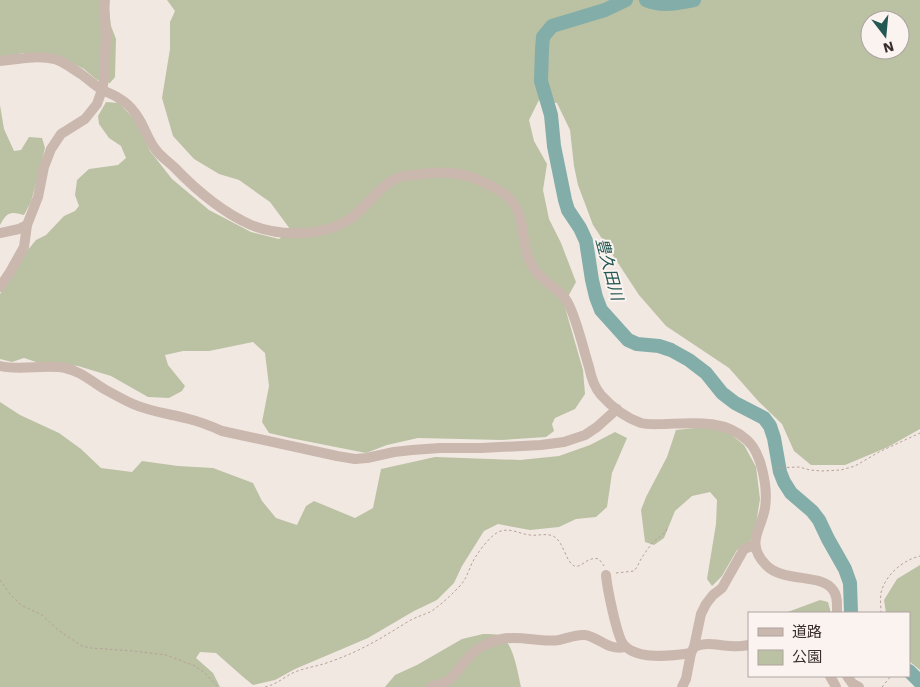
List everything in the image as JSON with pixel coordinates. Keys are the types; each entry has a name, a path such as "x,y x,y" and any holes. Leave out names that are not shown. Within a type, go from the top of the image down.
{"street":[{"path":"0,287 24,247 27,225 38,197 44,167 51,149 62,134 85,118 97,104 102,90 106,38 104,0"},
{"path":"0,61 31,57 53,59 74,69 102,90 119,98 133,110 139,117 151,144 158,154 202,193 218,206 250,224 269,231 310,232 332,228 351,218 384,186 397,178 417,174 438,171 466,175 498,190 514,201 521,217 526,248 532,266 539,275 568,301 594,385 599,393 617,409 641,423 712,424 726,427 747,440 759,457 765,488 766,506 755,539 762,561 771,569 782,574 828,584 836,595 837,612"},
{"path":"0,233 19,229 27,225"},
{"path":"0,366 11,369 50,366 66,368 82,374 106,390 134,404 157,412 188,418 222,431 355,459 412,450 541,445 564,442 585,435 598,427 617,409"},
{"path":"682,687 686,678 701,614 706,604 722,588 744,550 756,545"},
{"path":"606,575 619,636 625,647"},
{"path":"432,687 448,681 468,657 483,646 504,638 551,640 586,635 608,646 625,647 640,653 659,656 692,650 700,644 748,645"},
{"path":"848,677 852,683 859,687"}],"path":[{"path":"776,468 784,467 822,471 841,470 855,466 879,452 920,433"},
{"path":"265,687 283,680 294,672 329,663 354,653 441,604 462,584 468,576 477,555 498,531 507,530 530,535 554,536 561,544 571,564 578,566 594,558 599,559 603,564 606,575 634,571 647,550 666,532 667,528"},
{"path":"882,612 881,596 883,586 894,570 913,557 920,556"},
{"path":"0,580 21,605 42,615 58,630 82,646 166,655 196,666 218,687"},
{"path":"882,687 890,677"}],"green space":[{"path":"0,0 110,0 111,26 116,39 115,77 110,83 97,80 84,69 56,55 23,53 0,58"},
{"path":"167,0 920,0 920,429 888,447 845,465 811,465 794,451 782,424 759,402 729,368 666,326 639,295 593,225 578,185 570,130 557,103 539,100 529,120 534,141 547,164 543,190 549,219 561,243 576,282 564,304 583,370 585,394 575,409 555,418 552,424 554,431 546,437 502,440 418,438 387,445 366,453 269,433 262,422 269,386 265,353 253,342 209,351 183,351 165,355 168,365 185,386 182,391 169,398 148,397 111,376 78,366 36,362 24,358 12,362 0,359 0,294 36,240 46,235 64,216 75,211 79,206 75,195 77,180 89,169 118,165 126,158 121,146 109,138 99,124 98,116 106,102 119,103 136,121 150,151 172,179 209,210 251,232 279,239 290,229 270,202 239,180 219,174 194,159 173,136 162,98 170,49 170,22 175,11"},
{"path":"0,105 4,129 14,151 21,150 29,137 42,138 45,148 31,202 24,215 9,214 0,225"},
{"path":"0,402 20,415 59,433 81,449 101,468 132,472 142,461 213,468 253,483 262,501 276,518 297,525 306,506 314,501 355,518 373,508 381,469 435,457 520,460 559,456 590,445 615,432 627,438 612,473 607,507 596,517 576,519 559,527 530,530 498,524 484,531 462,566 454,583 437,600 368,638 295,669 275,680 253,685 216,653 200,652 196,658 213,673 220,687 0,687"},
{"path":"704,427 728,432 744,445 756,467 760,499 756,524 750,542 737,550 722,576 712,586 707,579 716,524 717,500 710,492 692,496 675,511 664,538 654,545 645,542 641,510 667,457 676,430"},
{"path":"920,565 920,670 910,662 910,612 886,612 884,600 897,579"},
{"path":"820,600 828,602 831,612 788,612"},
{"path":"483,634 499,635 508,643 514,658 521,687 385,687 395,675 417,665 462,639"}],"waterway":[{"name":"豊久田川","path":"626,0 605,10 552,26 543,37 541,81 551,115 554,146 565,200 568,210 586,241 596,297 601,310 628,340 637,344 659,346 689,360 706,373 722,393 735,403 764,418 770,426 774,438 780,472 784,482 791,493 812,511 819,520 845,569 850,583 851,612"},
{"name":"豊久田川","path":"646,0 664,4 694,0"},
{"name":"豊久田川","path":"910,672 920,682"}]}
